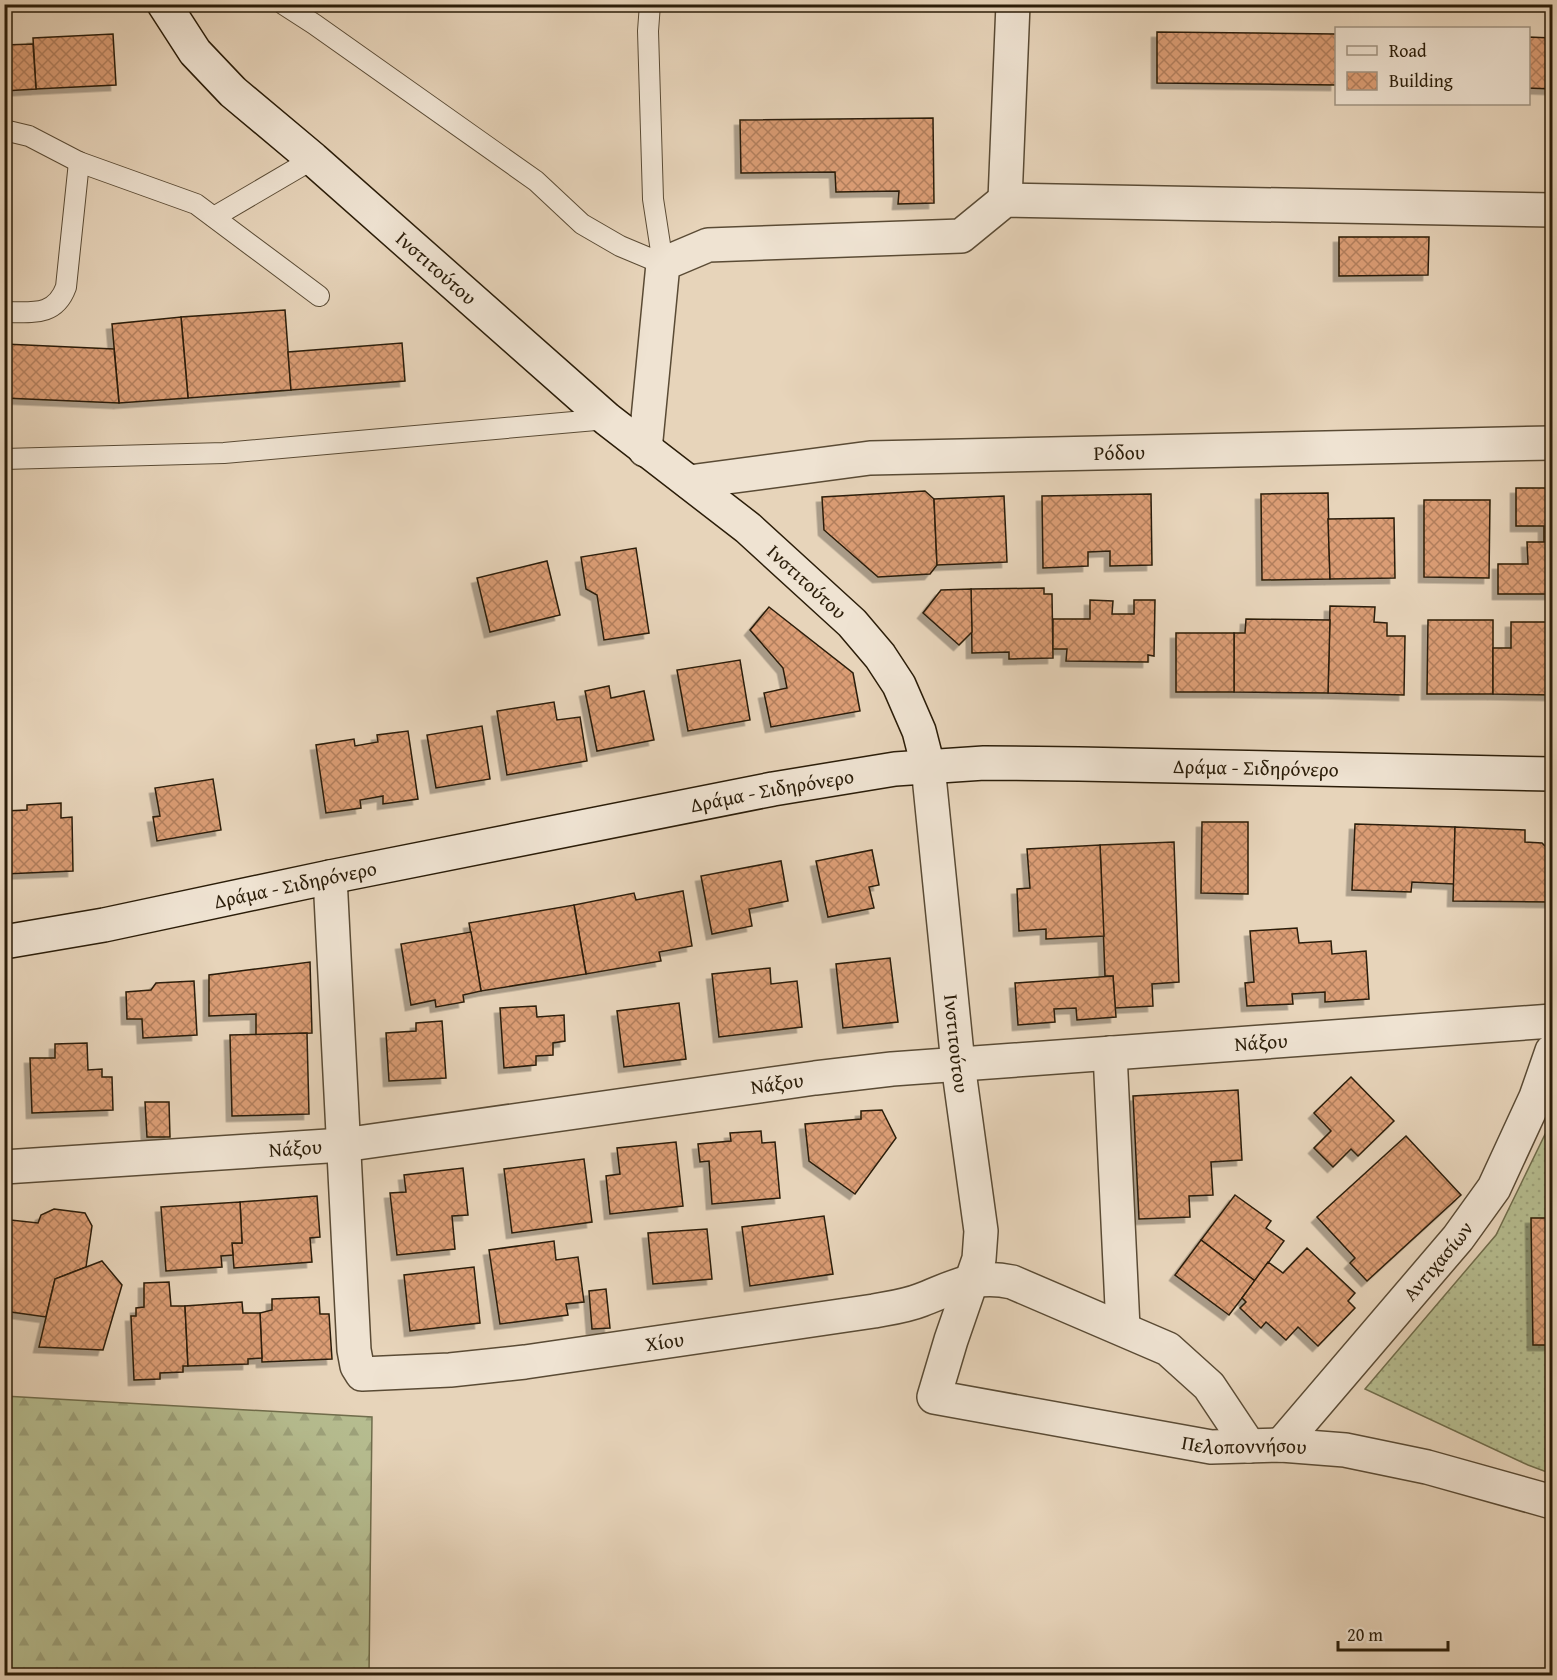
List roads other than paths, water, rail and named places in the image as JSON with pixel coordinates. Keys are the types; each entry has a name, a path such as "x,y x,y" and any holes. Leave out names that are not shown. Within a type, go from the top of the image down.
{"street":[{"name":"Ινστιτούτου","path":"164,4 195,52 213,73 607,419 764,542 852,623 890,668 919,731 928,766 958,1064 981,1231 979,1259 970,1280 934,1397"},
{"path":"1005,200 1013,4"},
{"path":"645,450 663,264 708,245 962,236 1005,200 1552,210"},
{"name":"Ρόδου","path":"689,482 870,458 1552,443"},
{"name":"Δράμα - Σιδηρόνερο","path":"4,942 104,925 330,877 773,789 838,777 928,766 1079,764 1552,774"},
{"path":"330,877 343,1145"},
{"name":"Νάξου","path":"4,1167 343,1145 815,1078 958,1064 1552,1021"},
{"name":"Αντιχασίων","path":"1281,1445 1458,1238 1489,1196 1519,1137 1552,1051"},
{"path":"1110,1053 1123,1328"},
{"name":"Χίου","path":"343,1145 354,1350 357,1366 362,1374 450,1370 525,1362 874,1311 919,1301 970,1280"},
{"path":"970,1280 985,1278 1012,1282 1168,1349 1209,1386 1250,1446"},
{"name":"Πελοποννήσου","path":"934,1397 1210,1447 1281,1445 1345,1450 1400,1460 1552,1502"}],"lane":[{"path":"284,4 536,181 582,224 620,246 663,264"},
{"path":"650,4 648,31 653,199 663,264"},
{"path":"4,130 29,136 79,162 196,204 319,296"},
{"path":"214,218 313,159"},
{"path":"4,312 40,312 52,308 61,299 66,287 79,162"},
{"path":"4,459 224,453 607,419"}]}
